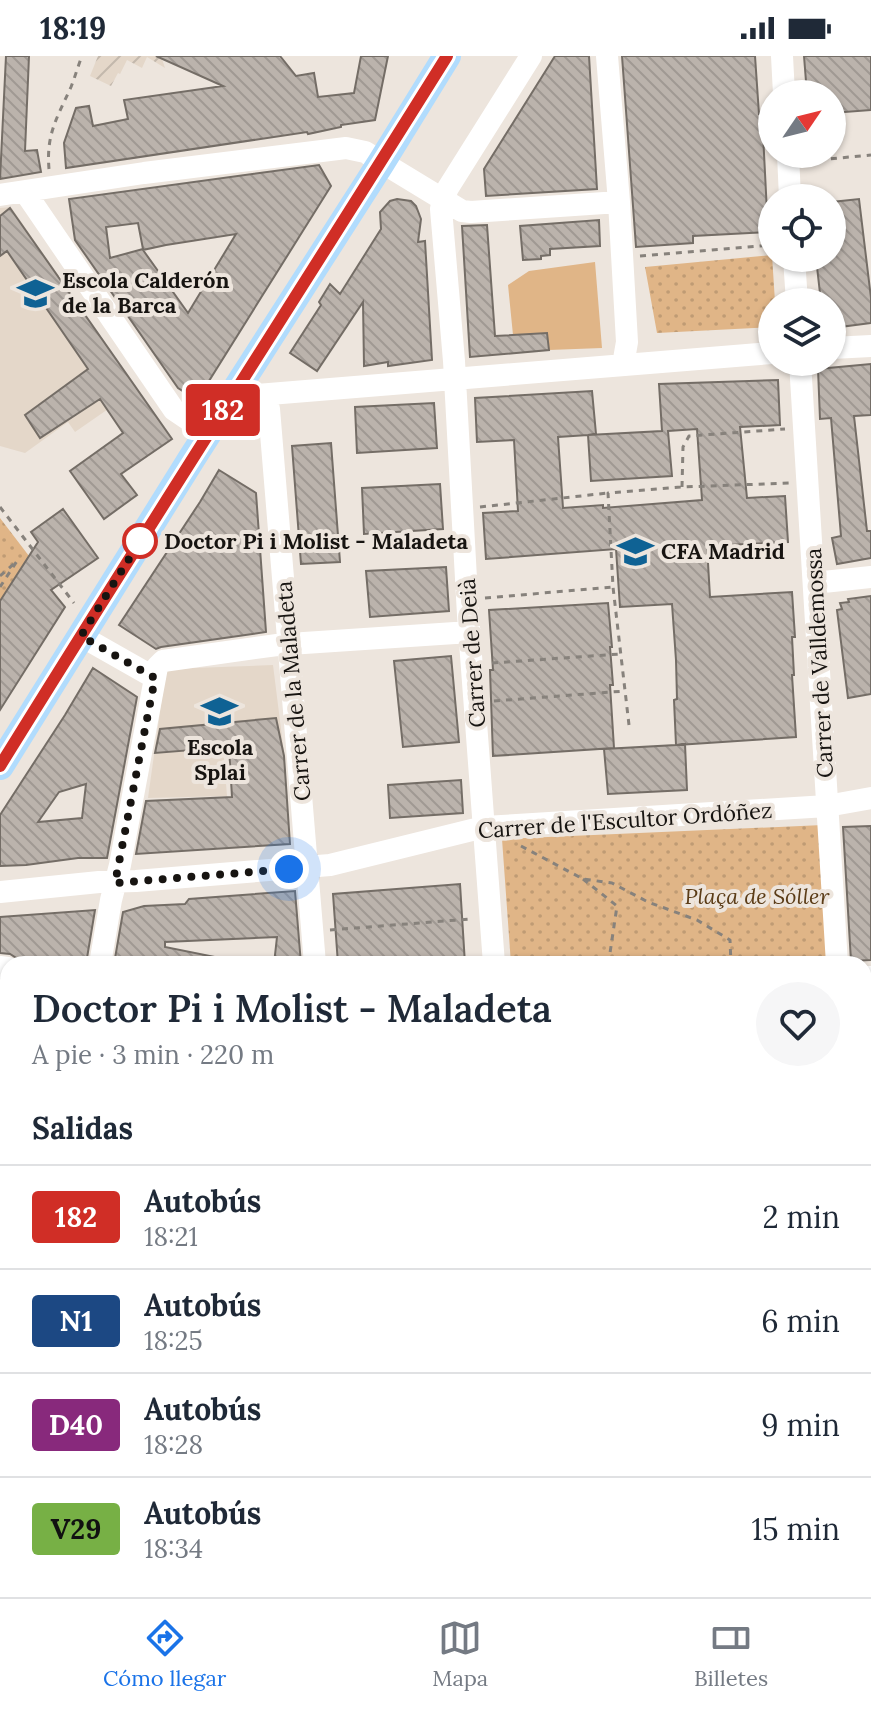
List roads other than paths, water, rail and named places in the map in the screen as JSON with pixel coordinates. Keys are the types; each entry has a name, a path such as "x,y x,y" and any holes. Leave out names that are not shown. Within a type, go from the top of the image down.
{"main road":[{"path":"0,766 208,433 249,388 447,56"}],"street":[{"path":"443,199 531,56"},
{"path":"607,56 627,342 623,365"},
{"path":"782,56 783,80"},
{"path":"0,195 333,148 365,152 462,211 619,202"},
{"path":"25,192 174,410 208,433"},
{"name":"Carrer de Deià","path":"443,199 441,209 493,956"},
{"path":"846,347 871,346"},
{"path":"249,388 455,378 758,354"},
{"name":"Carrer de Valldemossa","path":"801,376 836,956"},
{"name":"Carrer de la Maladeta","path":"249,388 269,409 283,644 308,868 314,956"},
{"path":"814,583 871,577"},
{"path":"101,956 157,667 163,661 283,644 470,632"},
{"path":"81,636 155,678"},
{"name":"Carrer de l'Escultor Ordóñez","path":"0,892 308,868 484,827 827,806 871,798"}],"place":[{"name":"Escola Calderón de la Barca","path":"36,293"},
{"name":"Doctor Pi i Molist - Maladeta","path":"140,541"},
{"name":"CFA Madrid","path":"635,551"},
{"name":"Escola Splai","path":"220,711"}],"park label":[{"name":"Plaça de Sóller","path":"757,896"}]}
